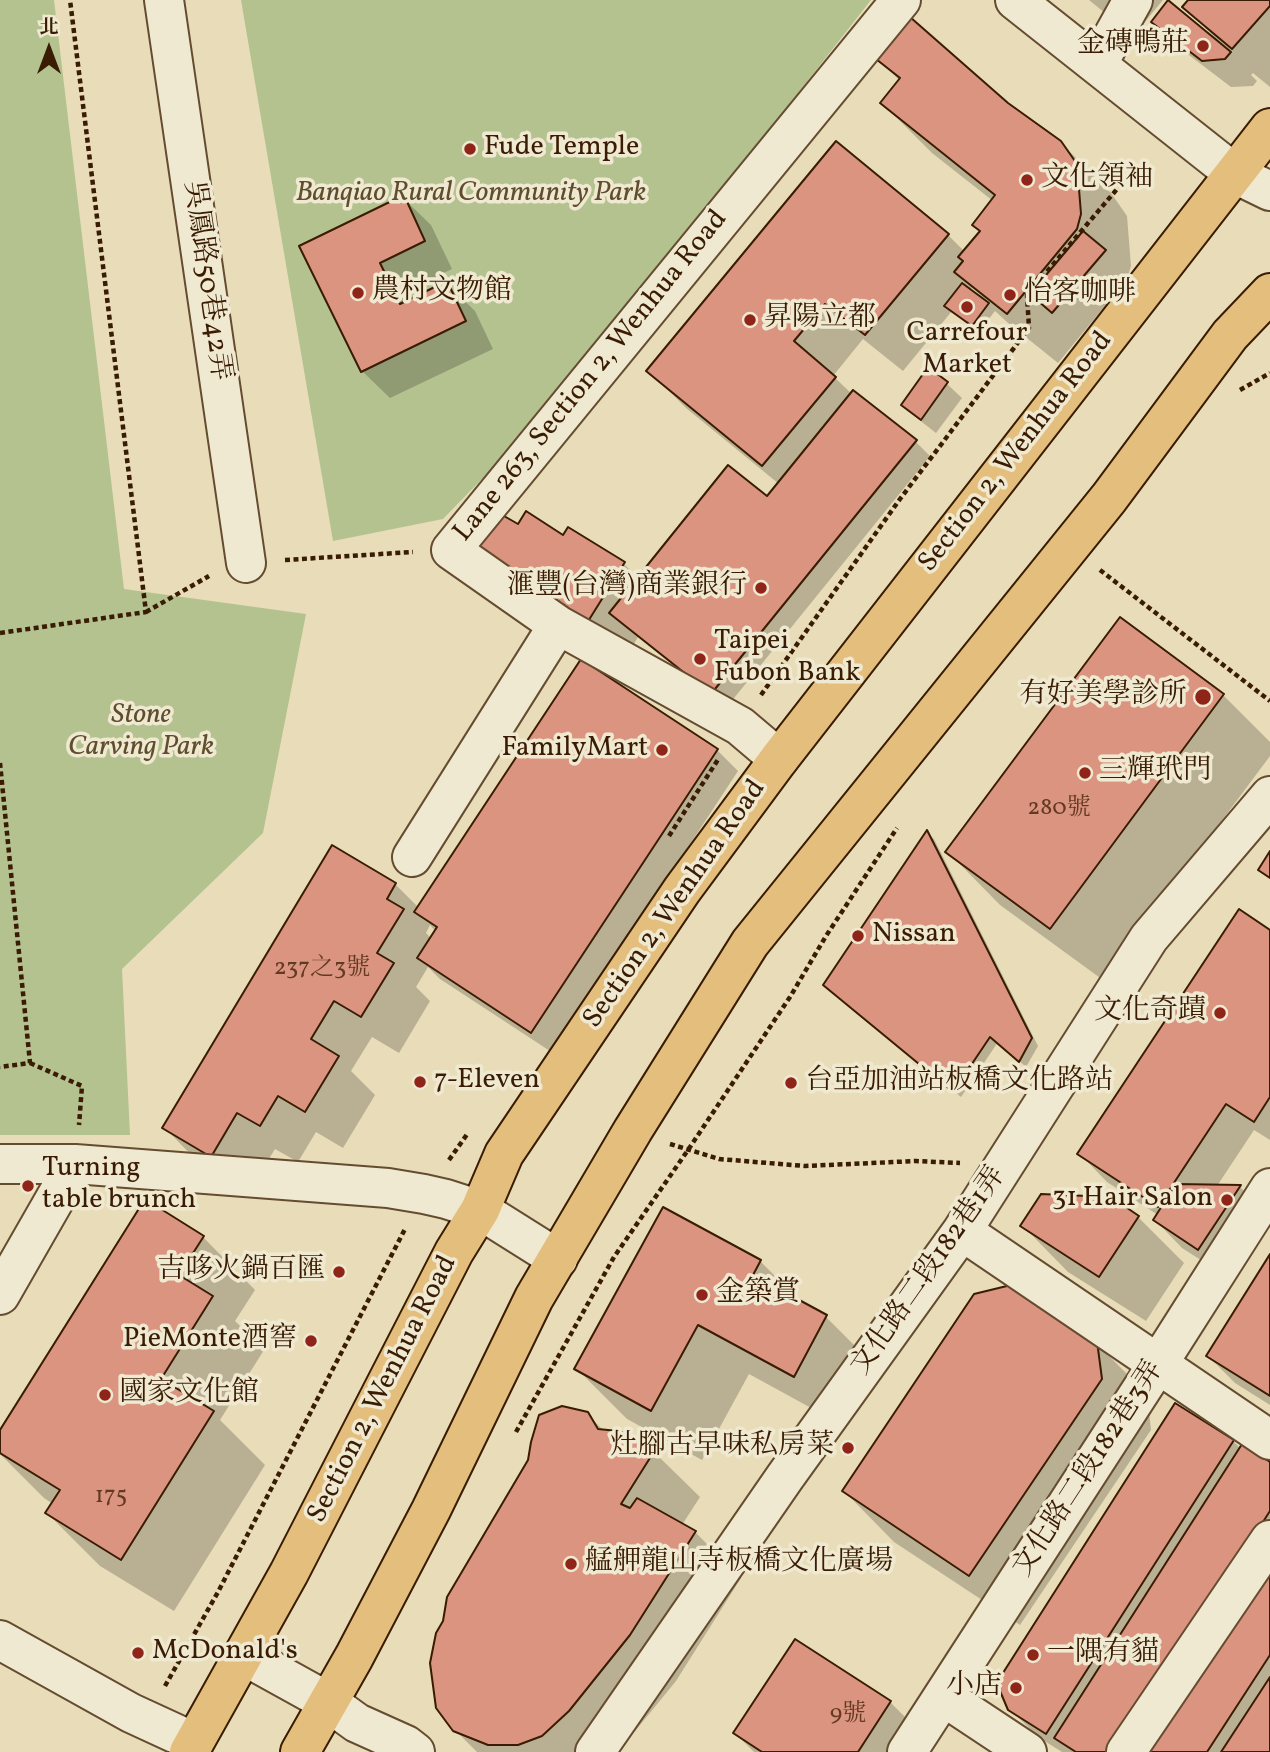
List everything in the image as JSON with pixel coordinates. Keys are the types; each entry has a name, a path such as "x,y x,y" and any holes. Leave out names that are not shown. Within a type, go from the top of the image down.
{"main road":[{"name":"Section 2, Wenhua Road","path":"191,1747 289,1573 454,1252 480,1210 505,1154 682,890 779,759 1270,128"},
{"path":"300,1752 354,1657 431,1510 534,1298 633,1130 750,943 1109,498 1230,335 1270,293"}],"street":[{"name":"吳鳳路50巷42弄","path":"164,0 246,563"},
{"name":"Lane 263, Section 2, Wenhua Road","path":"779,759 740,726 558,625 451,550 901,0"},
{"path":"1015,0 1235,174 1270,216"},
{"path":"1097,65 1133,0"},
{"path":"1235,174 1270,191"},
{"path":"412,857 558,625"},
{"name":"文化路二段182巷1弄","path":"595,1752 785,1477 961,1231 1149,938 1270,796"},
{"path":"0,1164 75,1164 388,1188 435,1196 480,1210 558,1259"},
{"path":"0,1295 75,1164"},
{"name":"文化路二段182巷3弄","path":"907,1752 1270,1188"},
{"path":"961,1231 1270,1440"},
{"path":"1126,1752 1270,1540"},
{"path":"0,1640 191,1747"},
{"path":"243,1656 328,1702 357,1723 406,1745 415,1752"},
{"path":"944,1697 1027,1752"}],"path":[{"path":"70,0 146,612"},
{"path":"0,633 146,612 202,579 246,563 451,550"},
{"path":"1065,553 1086,559 1270,701"},
{"path":"0,763 30,1063"},
{"path":"516,1432 614,1257 790,998 826,936 900,824"},
{"path":"0,1067 30,1063 82,1086 75,1164"},
{"path":"633,1130 719,1159 805,1166 916,1161 1005,1164"}],"green space":[{"name":"Stone Carving Park","path":"0,0 54,0 124,589 306,614 263,833 122,969 130,1135 0,1135"},
{"name":"Banqiao Rural Community Park","path":"241,0 871,0 551,408 443,519 333,541"}],"building":[{"path":"1168,0 1231,52 1225,59 1202,61 1151,22"},
{"path":"1188,0 1270,0 1270,6 1232,49 1182,7"},
{"name":"文化領袖","path":"910,17 1008,103 1061,141 1077,164 1081,214 1077,229 1007,314 954,272 963,261 958,257 980,231 972,225 995,195 880,103 900,78 876,59"},
{"name":"昇陽立都","path":"836,141 949,234 865,335 825,304 794,341 836,377 762,466 646,371"},
{"name":"農村文物館","path":"404,195 425,241 380,263 400,304 447,281 466,321 361,372 299,246"},
{"path":"1083,231 1106,250 1052,313 1030,294"},
{"path":"962,283 989,303 972,326 944,306"},
{"path":"928,367 948,382 921,420 901,405"},
{"name":"昇陽立都","path":"853,390 917,440 711,694 609,613 728,465 767,496"},
{"path":"526,511 563,535 568,527 625,562 587,623 472,552 497,512 518,524"},
{"name":"三輝玳門","path":"1120,617 1224,694 1050,929 945,852"},
{"path":"581,659 718,749 531,1033 417,958 437,927 414,912"},
{"path":"927,830 1032,1038 1019,1062 990,1037 953,1092 823,985"},
{"path":"332,845 396,883 387,899 404,909 377,953 394,963 361,1017 334,1001 311,1039 339,1056 305,1112 278,1096 260,1126 237,1113 211,1157 162,1128"},
{"path":"1270,851 1270,878 1258,870"},
{"name":"文化奇蹟","path":"1239,909 1270,930 1270,1097 1254,1122 1226,1104 1158,1207 1077,1154"},
{"path":"1176,1184 1241,1185 1198,1250 1153,1220"},
{"path":"1041,1194 1111,1197 1139,1216 1099,1277 1020,1226"},
{"name":"國家文化館","path":"145,1199 204,1236 179,1275 213,1296 161,1379 214,1411 121,1560 45,1513 60,1490 0,1453 0,1430"},
{"name":"金築賞","path":"663,1207 761,1260 753,1275 827,1315 794,1377 698,1325 651,1411 574,1369"},
{"path":"1270,1254 1270,1396 1206,1356"},
{"path":"1011,1285 1097,1341 1102,1379 969,1576 842,1491 974,1294"},
{"path":"1175,1403 1234,1440 1046,1734 1008,1710 1000,1691 1001,1676"},
{"name":"艋舺龍山寺板橋文化廣場","path":"562,1406 588,1412 598,1429 618,1431 655,1450 621,1504 630,1508 637,1498 696,1531 630,1635 569,1711 542,1736 518,1745 488,1745 453,1731 436,1708 430,1663 436,1633 443,1621 447,1597 528,1460 539,1415"},
{"path":"1242,1444 1270,1462 1270,1511 1131,1728 1111,1752 1076,1752 1054,1738"},
{"path":"1270,1565 1270,1655 1207,1752 1149,1752"},
{"path":"795,1639 891,1701 858,1752 762,1752 733,1733"},
{"path":"1270,1677 1270,1752 1221,1752"}],"place":[{"name":"金磚鴨莊","path":"1203,46"},
{"name":"Fude Temple","path":"470,149"},
{"name":"文化領袖","path":"1027,180"},
{"name":"農村文物館","path":"358,293"},
{"name":"怡客咖啡","path":"1010,295"},
{"name":"Carrefour Market","path":"967,307"},
{"name":"昇陽立都","path":"750,320"},
{"name":"滙豐(台灣)商業銀行","path":"761,588"},
{"name":"Taipei Fubon Bank","path":"700,659"},
{"name":"有好美學診所","path":"1203,697"},
{"name":"FamilyMart","path":"662,750"},
{"name":"三輝玳門","path":"1085,773"},
{"name":"Nissan","path":"858,936"},
{"name":"文化奇蹟","path":"1220,1013"},
{"name":"7-Eleven","path":"420,1082"},
{"name":"台亞加油站板橋文化路站","path":"791,1083"},
{"name":"Turning table brunch","path":"28,1186"},
{"name":"31 Hair Salon","path":"1227,1200"},
{"name":"吉哆火鍋百匯","path":"339,1272"},
{"name":"金築賞","path":"702,1295"},
{"name":"PieMonte酒窖","path":"311,1341"},
{"name":"國家文化館","path":"105,1395"},
{"name":"灶腳古早味私房菜","path":"848,1448"},
{"name":"艋舺龍山寺板橋文化廣場","path":"571,1564"},
{"name":"McDonald's","path":"138,1653"},
{"name":"一隅有貓","path":"1033,1655"},
{"name":"小店","path":"1016,1688"}]}
